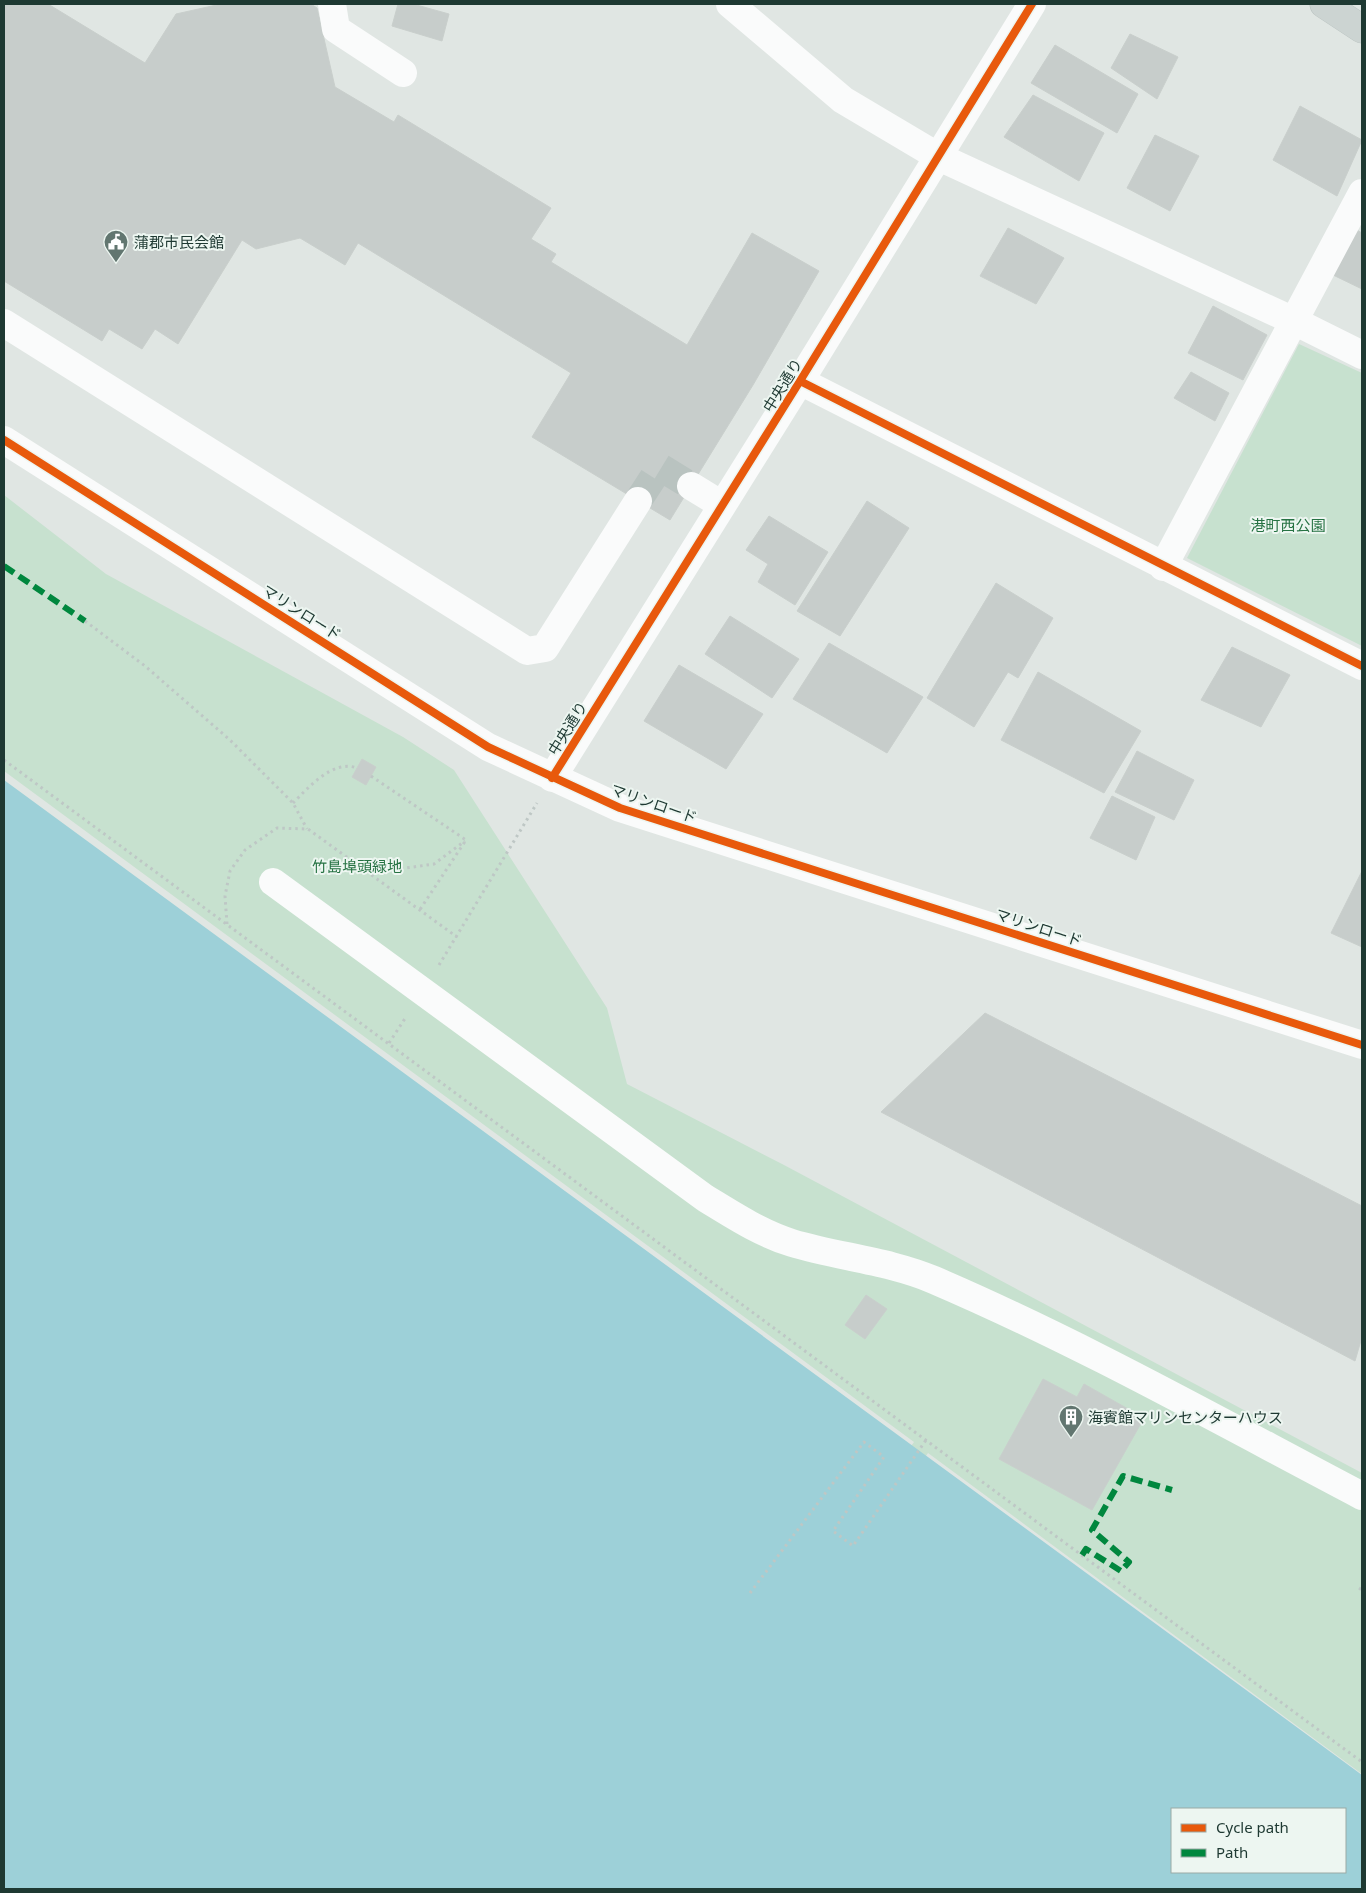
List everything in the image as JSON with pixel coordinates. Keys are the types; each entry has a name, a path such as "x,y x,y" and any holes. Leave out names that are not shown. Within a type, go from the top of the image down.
{"main road":[{"path":"1324,4 1362,29"}],"street":[{"path":"332,4 336,29 403,73"},
{"path":"730,4 843,100 939,157 1294,321 1362,355"},
{"name":"中央通り","path":"552,778 939,157 1032,4"},
{"path":"1163,567 1362,192"},
{"path":"4,323 527,651 545,648 638,502"},
{"path":"800,381 1163,567 1362,666"},
{"name":"マリンロード","path":"4,440 488,747 552,778 620,808 1362,1045"},
{"path":"691,486 722,505"},
{"path":"272,882 705,1198 752,1227 790,1242 909,1269 998,1307 1072,1343 1362,1496"}],"path":[{"path":"85,621 145,666 230,740 293,803 308,829 457,937"},
{"path":"4,760 1362,1762"},
{"path":"293,803 317,779 336,769 357,768"},
{"path":"371,776 466,840"},
{"path":"389,1043 457,937 552,778"},
{"path":"227,924 225,896 230,871 245,850 277,828 308,829"},
{"path":"361,867 392,870 434,864 466,840"},
{"path":"420,912 466,840"},
{"path":"750,1593 864,1442 884,1457 833,1531 853,1546 926,1440"}],"green space":[{"name":"港町西公園","path":"1299,344 1362,373 1362,646 1187,558"},
{"name":"竹島埠頭緑地","path":"4,495 106,574 403,737 454,770 607,1008 627,1084 784,1165 1362,1473 1362,1774 928,1453 883,1518 850,1533 914,1442 4,771"}],"water":[{"path":"4,780 1362,1775 1362,1889 4,1889"}],"building":[{"name":"蒲郡市民会館","path":"4,4 48,4 145,63 176,14 221,4 311,4 317,8 335,87 394,122 398,115 551,208 531,239 556,254 551,262 687,345 752,233 819,271 753,385 670,520 532,437 571,373 358,243 345,265 300,238 256,249 242,240 178,344 155,329 142,349 109,329 102,341 4,281"},
{"path":"398,4 413,4 449,14 442,41 392,26"},
{"path":"1130,34 1178,57 1157,99 1111,68"},
{"path":"1055,45 1138,94 1117,133 1031,83"},
{"path":"1033,95 1104,133 1079,181 1004,137"},
{"path":"1300,106 1362,140 1337,196 1273,160"},
{"path":"1155,135 1199,156 1170,211 1127,188"},
{"path":"1008,228 1064,258 1036,304 980,276"},
{"path":"1355,229 1362,233 1362,289 1331,274"},
{"path":"1213,306 1267,335 1243,380 1188,353"},
{"path":"1191,372 1229,393 1215,421 1174,398"},
{"path":"867,501 909,528 840,636 797,611"},
{"path":"769,516 828,552 795,605 758,582 768,564 746,550"},
{"path":"996,583 1053,618 1018,678 1008,672 974,727 927,698"},
{"path":"730,616 799,659 772,698 705,654"},
{"path":"829,643 923,697 887,753 793,699"},
{"path":"1232,647 1290,675 1261,727 1201,700"},
{"path":"679,665 763,714 726,769 644,721"},
{"path":"1038,672 1141,731 1104,793 1001,740"},
{"path":"1137,751 1194,780 1174,820 1115,792"},
{"path":"362,759 376,767 366,785 352,777"},
{"path":"1112,796 1155,817 1136,860 1090,838"},
{"path":"1362,871 1362,947 1331,933"},
{"path":"985,1013 1362,1206 1362,1337 1355,1361 881,1112"},
{"path":"866,1295 887,1309 865,1339 845,1325"},
{"name":"海賓館マリンセンターハウス","path":"1043,1379 1077,1397 1084,1384 1144,1418 1092,1510 999,1459"}],"tunnel":[{"path":"638,501 660,467 691,486"}],"marked path":[{"path":"4,566 85,621"},
{"path":"1082,1555 1086,1549 1121,1571 1129,1562 1092,1530 1123,1476 1172,1490"}],"cycle path":[{"path":"552,778 800,381 1032,4"},
{"path":"800,381 1362,666"},
{"path":"4,440 488,747 620,808 1362,1045"}],"place":[{"name":"蒲郡市民会館","path":"116,263"},
{"name":"海賓館マリンセンターハウス","path":"1071,1438"}]}
